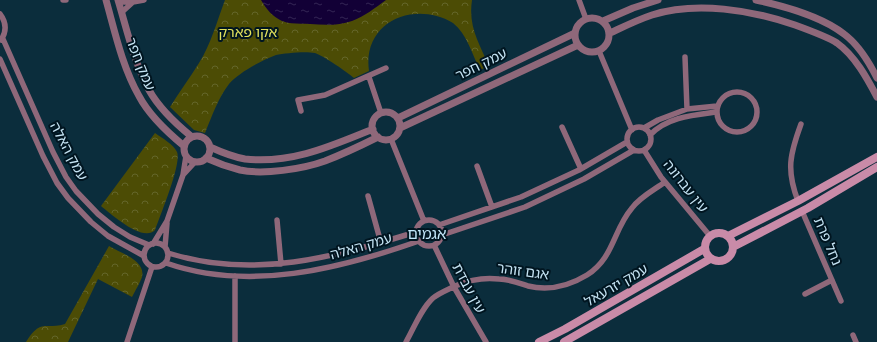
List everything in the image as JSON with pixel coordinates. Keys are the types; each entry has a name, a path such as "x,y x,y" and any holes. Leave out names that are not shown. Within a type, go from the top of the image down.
{"main road":[{"path":"728,236 798,201 877,157"},
{"path":"733,247 802,211 877,167"},
{"path":"717,233 728,236 733,247 731,255 725,260 717,262 710,259 705,253 705,242 710,236 717,233"},
{"name":"עמק יזרעאל","path":"539,342 565,329 704,249"},
{"name":"עמק יזרעאל","path":"564,342 710,259"}],"street":[{"name":"עמק חפר","path":"106,0 127,72 139,97 169,134 184,146"},
{"path":"118,1 133,2 144,0"},
{"path":"579,0 586,19"},
{"path":"602,21 633,8 658,0"},
{"path":"756,0 777,2 814,18 845,34 870,64 877,78"},
{"name":"עמק חפר","path":"118,1 138,68 149,91 177,125 192,137"},
{"path":"122,12 133,2"},
{"path":"610,33 653,15 672,11 702,8 754,14 792,24 837,43 850,56 862,72 877,97"},
{"path":"0,14 6,27 1,40"},
{"path":"592,18 602,21 610,33 608,42 603,49 599,51 593,53 587,52 578,45 575,37 578,24 586,19 592,18"},
{"name":"עמק חפר","path":"398,118 575,33"},
{"name":"עמק האלה","path":"1,40 53,152 66,177 76,191 98,214 114,227 130,237 151,244"},
{"name":"עמק חפר","path":"400,128 578,45"},
{"path":"599,51 632,130"},
{"path":"685,57 687,109"},
{"name":"עמק האלה","path":"0,59 43,156 57,183 68,198 91,222 108,236 144,256"},
{"path":"301,111 298,100 325,95 369,77 386,68"},
{"path":"369,77 381,113"},
{"path":"650,135 663,126 686,116 716,109 723,97 729,93 743,93 749,96 757,108 757,115 755,122 745,131 738,133 731,132 720,124 716,109"},
{"path":"644,128 658,120 687,109 716,109"},
{"path":"388,112 398,118 400,128 398,135 391,139 384,140 378,137 372,125 375,118 381,113 388,112"},
{"path":"798,201 790,173 790,157 801,124"},
{"path":"562,127 580,169"},
{"path":"638,127 644,128 650,135 651,142 650,145 644,150 639,152 631,148 627,142 628,135 632,130 638,127"},
{"path":"167,221 145,250 144,256 146,262 152,267 158,268 166,263 168,257 165,247 167,221 183,175 186,156 184,146 188,139 192,137 196,136 203,138 210,147 221,152 244,159 264,159 296,156 320,150 373,129"},
{"path":"206,158 217,164 242,170 265,171 298,168 324,162 378,137"},
{"path":"391,139 424,221"},
{"path":"439,225 521,197 580,169 627,142"},
{"path":"186,156 188,159 195,162 202,161 208,155 210,147"},
{"path":"442,235 525,207 584,179 634,150"},
{"name":"עין עברונה","path":"644,150 661,177 710,236"},
{"path":"183,175 195,162"},
{"path":"477,166 492,207"},
{"name":"אגם זוהר","path":"406,342 425,308 432,299 441,292 469,281 485,278 500,278 541,288 559,286 577,280 588,274 600,265 606,256 613,244 620,226 632,207 665,182"},
{"path":"368,196 381,243"},
{"name":"נחל פרת","path":"802,211 841,301"},
{"path":"277,220 281,264"},
{"path":"424,221 434,221 439,225 442,235 438,242 434,245 426,246 419,241 416,232 419,225 424,221"},
{"name":"עמק האלה","path":"168,253 183,258 210,263 235,265 281,264 319,259 362,249 416,232"},
{"name":"עמק האלה","path":"166,263 180,268 208,274 235,276 282,275 321,269 365,259 419,241"},
{"path":"151,244 161,244 165,247"},
{"name":"עין עבדת","path":"434,245 454,287 486,342"},
{"path":"127,342 152,267"},
{"path":"235,276 235,342"},
{"name":"נחל פרת","path":"805,294 832,280"},
{"path":"853,334 856,342"}],"green space":[{"name":"אקו פארק","path":"225,0 472,0 471,10 473,27 489,66 480,70 466,38 453,23 438,16 422,14 407,15 394,20 382,28 374,40 369,54 369,71 354,78 324,57 311,52 296,52 276,55 251,67 233,80 225,89 205,133 194,130 170,107 203,56"},
{"path":"155,133 173,146 177,152 178,158 174,178 155,230 150,233 143,233 119,221 101,206"},
{"path":"109,246 131,258 140,266 142,277 132,297 98,279 68,342 26,342 40,327 65,324"}],"water":[{"path":"261,0 386,0 357,19 342,24 326,25 282,21 265,7"}],"district":[{"name":"אגמים","path":"427,233"}]}
